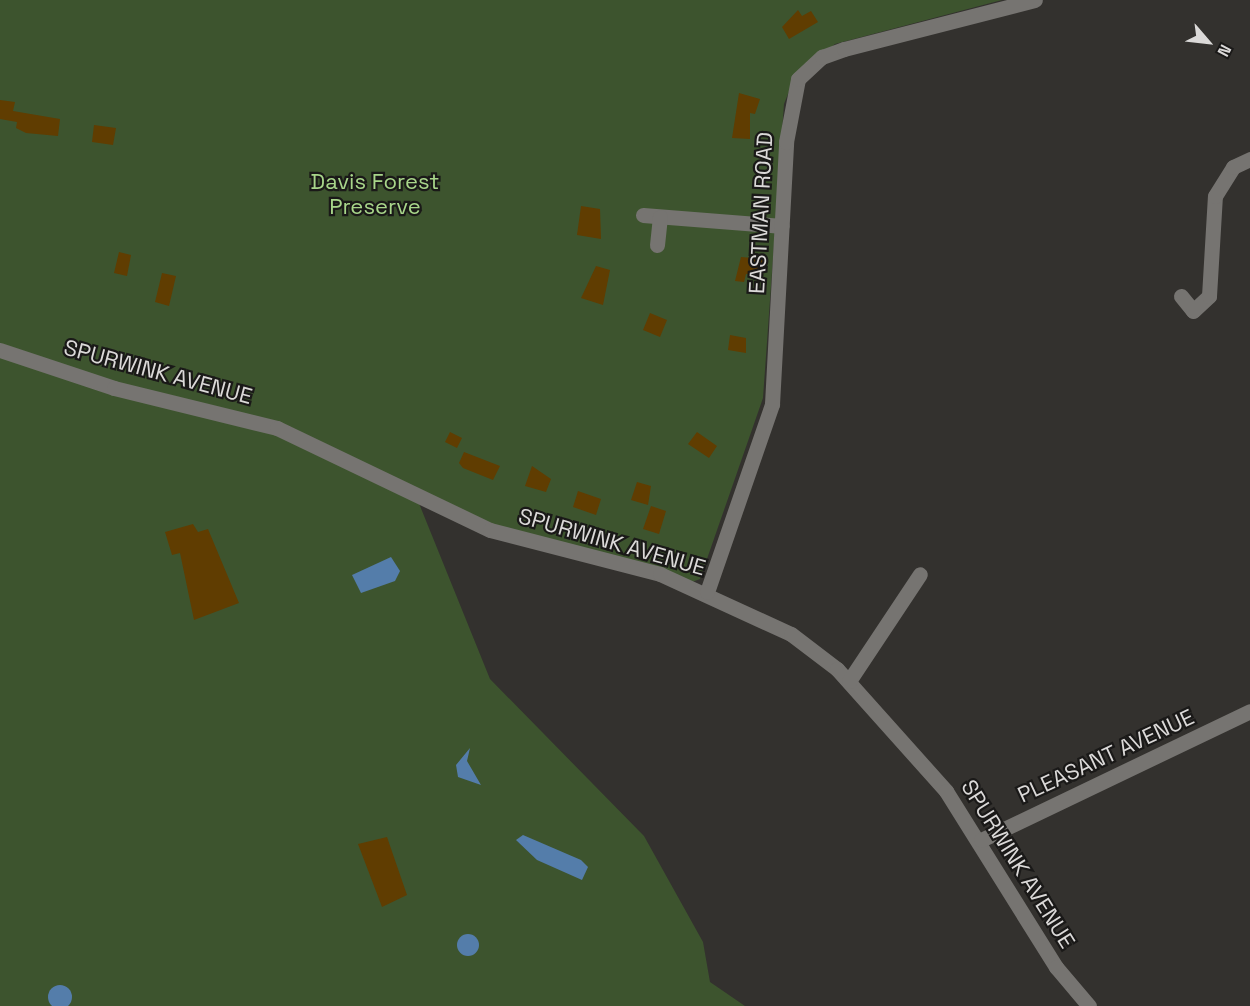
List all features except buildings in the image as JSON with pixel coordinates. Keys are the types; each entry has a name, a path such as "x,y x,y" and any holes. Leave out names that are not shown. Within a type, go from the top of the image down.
{"street":[{"name":"EASTMAN ROAD","path":"707,592 772,404 782,226 793,89 813,64 844,49 1035,0"},
{"path":"1181,296 1193,311 1209,296 1215,196 1233,167 1250,159"},
{"path":"643,216 782,226"},
{"path":"657,245 660,217"},
{"name":"SPURWINK AVENUE","path":"0,350 114,388 277,428 490,530 660,574 707,592 791,634 849,681 946,790 981,840 1034,935 1089,1006"},
{"path":"849,681 920,574"},
{"name":"PLEASANT AVENUE","path":"981,840 1250,711"}],"green space":[{"name":"Davis Forest Preserve","path":"0,0 1002,0 835,44 794,79 784,104 763,398 700,579 692,582 521,534 416,496 490,679 644,836 703,942 710,982 745,1006 0,1006"}],"water":[{"path":"391,557 400,571 395,581 361,593 352,575"},
{"path":"470,748 467,761 481,785 458,777 456,765"},
{"path":"523,835 581,860 588,867 582,880 537,860 516,840"},
{"path":"468,934 476,937 479,945 476,953 468,956 460,953 457,945 460,937"},
{"path":"60,985 69,988 72,997 69,1006 60,1009 51,1006 48,997 51,988"}]}
